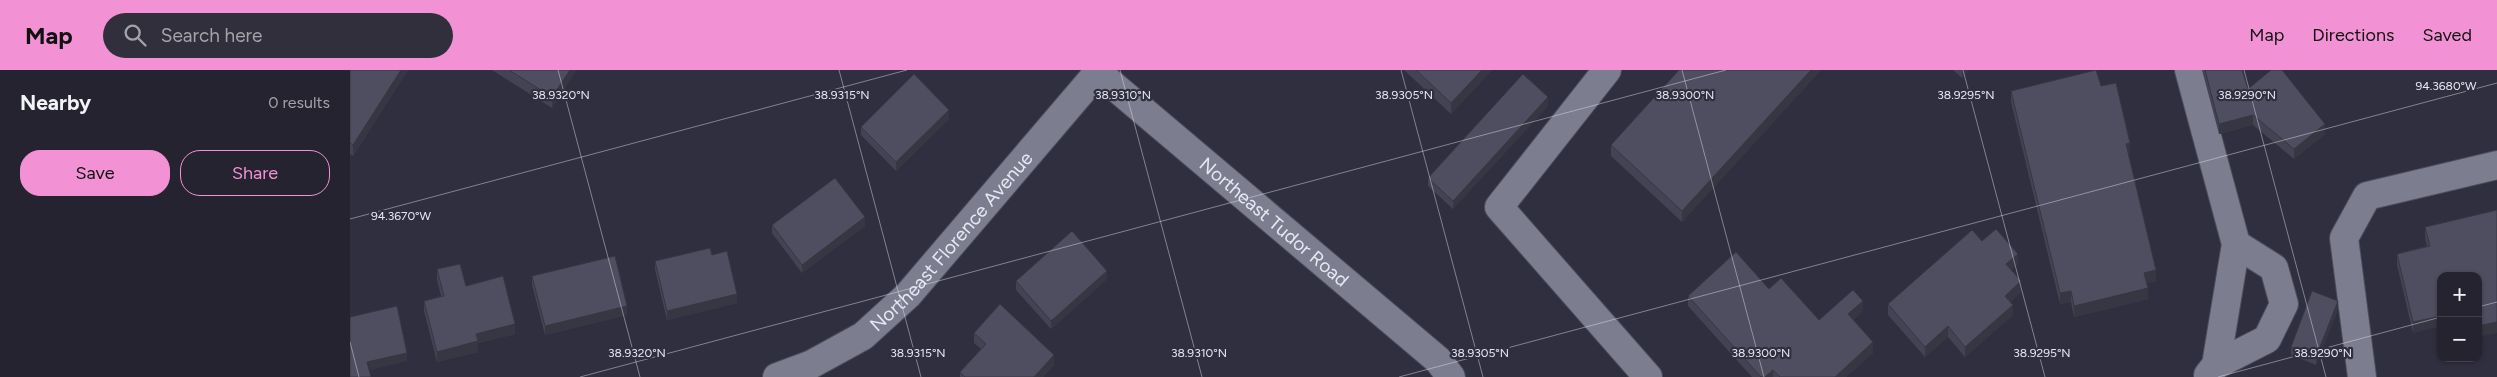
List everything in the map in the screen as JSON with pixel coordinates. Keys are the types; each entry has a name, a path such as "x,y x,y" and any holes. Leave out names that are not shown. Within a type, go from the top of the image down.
{"street":[{"path":"1607,70 1499,207 1648,377"},
{"path":"2189,70 2236,244 2212,371"},
{"name":"Northeast Florence Avenue","path":"777,377 812,364 863,336 908,295 1098,71"},
{"name":"Northeast Tudor Road","path":"1098,71 1431,354 1451,377"},
{"path":"2362,377 2344,238 2367,196 2497,165"},
{"path":"2212,371 2267,339 2284,304 2274,268 2236,244"}],"building":[{"path":"350,70 401,70 353,145 350,143"},
{"path":"509,70 570,70 552,97"},
{"path":"1416,70 1482,70 1451,103"},
{"path":"1679,70 1811,70 1682,211 1611,145"},
{"path":"2096,70 2101,86 2116,83 2130,143 2126,144 2156,270 2144,273 2148,288 2074,306 2071,291 2060,293 2011,91"},
{"path":"2205,70 2242,70 2248,89 2271,70 2282,70 2325,124 2294,149 2253,115 2219,124"},
{"path":"914,74 949,110 896,162 861,127"},
{"path":"1523,74 1548,97 1453,201 1428,178"},
{"path":"835,178 865,217 802,265 772,225"},
{"path":"2497,210 2497,322 2482,325 2482,272 2437,272 2437,317 2413,322 2397,254 2430,246 2425,227"},
{"path":"1996,229 2018,254 2006,264 2021,281 2005,296 2013,305 1965,347 1948,326 1925,347 1888,304 1972,230 1982,241"},
{"path":"1072,231 1107,271 1051,321 1016,281"},
{"path":"710,248 712,255 727,251 737,294 667,311 655,261"},
{"path":"1736,252 1769,289 1781,278 1819,320 1853,290 1863,301 1848,314 1873,342 1835,377 1780,377 1773,370 1765,377 1761,377 1688,296"},
{"path":"615,256 627,306 545,326 532,276"},
{"path":"460,264 466,286 503,276 515,324 476,334 478,341 437,352 424,301 444,296 437,269"},
{"path":"2312,291 2338,301 2316,357 2291,347"},
{"path":"1000,304 1054,355 1034,377 965,377 960,372 986,344 974,333"},
{"path":"397,306 407,353 367,362 371,377 350,377 350,317"}]}
